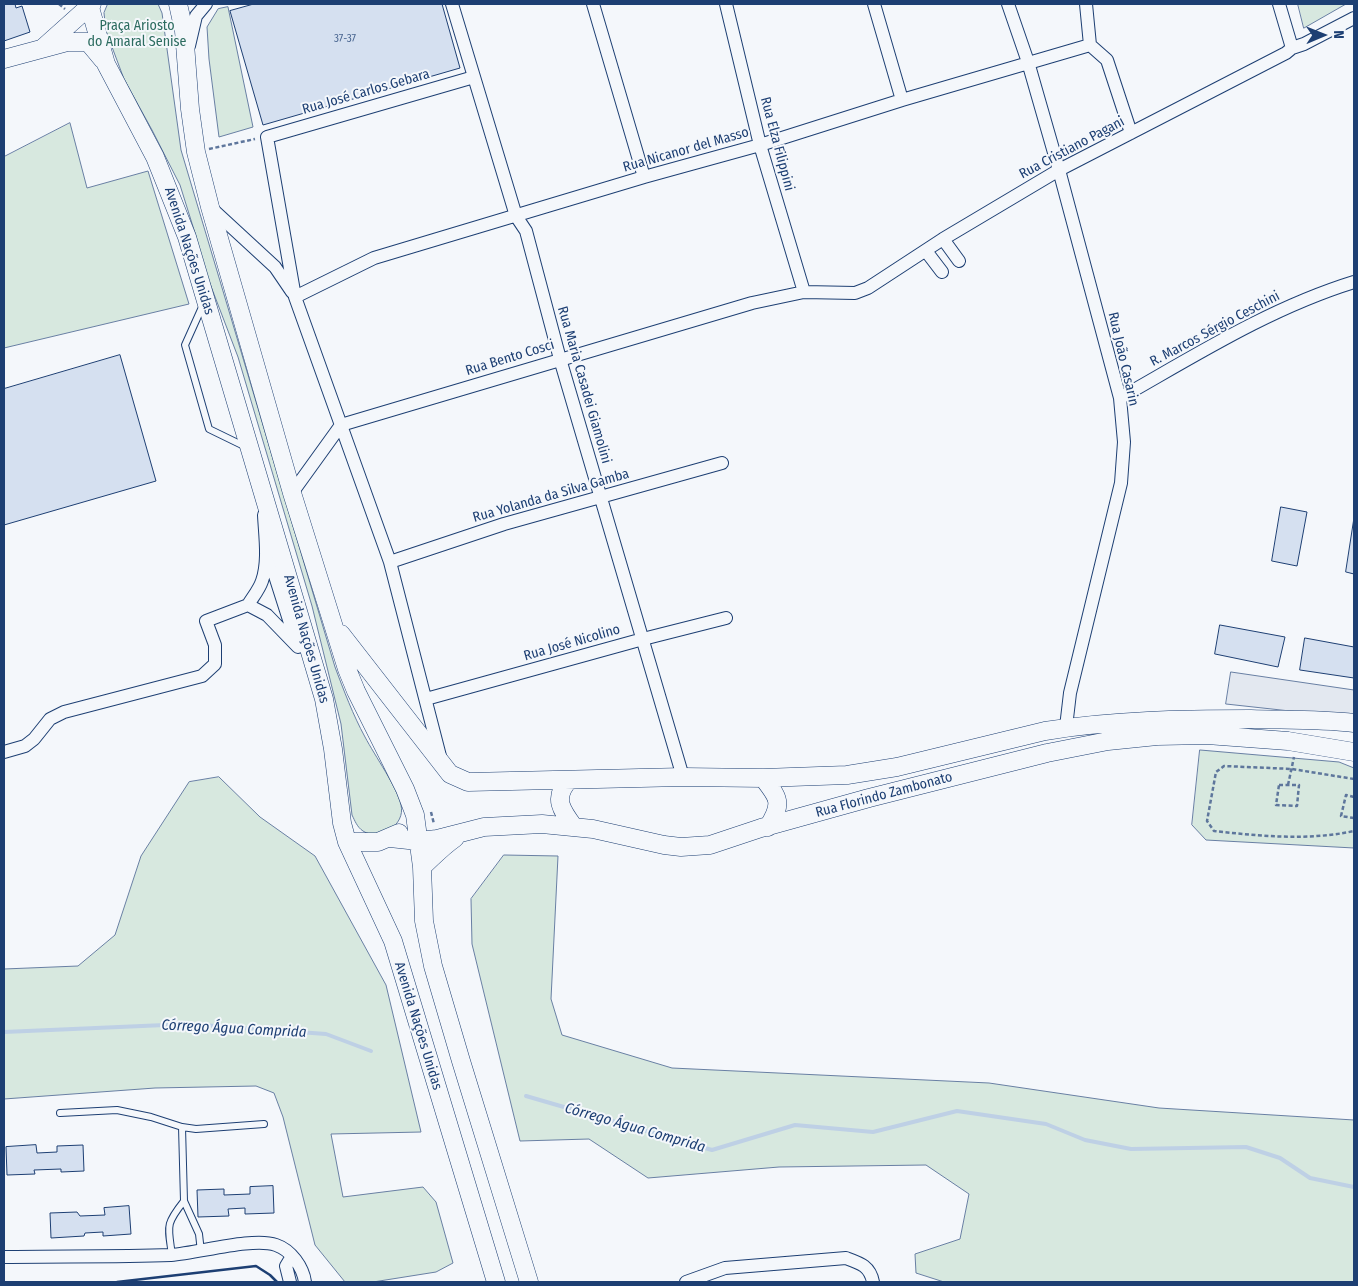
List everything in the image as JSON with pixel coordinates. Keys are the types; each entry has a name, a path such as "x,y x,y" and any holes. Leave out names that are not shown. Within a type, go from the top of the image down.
{"main road":[{"name":"Avenida Nações Unidas","path":"90,4 106,64 155,157 187,237 324,699 346,842 392,941 496,1282"},
{"path":"44,48 90,4"},
{"name":"Avenida Nações Unidas","path":"178,6 196,152 292,493 332,624 356,691 405,789 423,812 418,841 422,867 424,921 433,966 528,1282"},
{"path":"4,59 67,42 88,42 106,64"},
{"name":"Rua Florindo Zambonato","path":"332,624 450,774 468,782 683,776 763,778 847,775 897,767 1045,731 1066,728 1132,722 1204,719 1330,720 1354,724"},
{"name":"Rua Florindo Zambonato","path":"390,838 418,841 437,840 484,826 542,824 592,829 664,845 710,845 768,826 906,788 1047,753 1108,741 1157,736 1207,735 1288,741 1354,752"},
{"path":"763,778 773,790 778,803 777,813 768,826"},
{"path":"569,780 562,790 560,800 561,809 574,827"},
{"path":"346,842 378,842 390,838 405,829 423,812"},
{"path":"422,867 436,854 438,849 456,837 484,826"}],"street":[{"path":"186,61 196,16 206,4"},
{"name":"Rua Maria Casadei Giamolini","path":"452,4 516,216 526,231 560,359 683,776"},
{"path":"593,4 644,177"},
{"name":"Rua Elza Filippini","path":"726,4 760,145 804,292"},
{"path":"874,4 902,100"},
{"name":"Rua João Casarin","path":"1008,4 1028,62 1059,170 1120,398 1124,442 1121,483 1070,693 1066,728"},
{"path":"1086,4 1090,45 1106,60 1131,133"},
{"path":"1279,4 1292,48"},
{"name":"Rua Cristiano Pagani","path":"804,292 855,293 868,288 943,239 1059,170 1286,53 1292,48 1304,44 1354,18"},
{"name":"Rua Nicanor del Masso","path":"294,297 374,258 644,177 760,145 902,100 1090,45"},
{"name":"Rua José Carlos Gebara","path":"266,136 474,77"},
{"path":"266,136 294,297 390,562 442,763"},
{"path":"210,207 274,267 294,297"},
{"path":"943,239 958,261"},
{"path":"926,251 942,272"},
{"name":"R. Marcos Sérgio Ceschini","path":"1120,398 1256,321 1291,305 1354,282"},
{"name":"Rua Bento Cosci","path":"341,425 752,303 804,292"},
{"path":"292,493 341,425"},
{"name":"Rua Yolanda da Silva Gamba","path":"390,562 504,524 722,463"},
{"path":"4,752 25,746 34,739 50,720 64,712 202,676 215,664 215,645 206,621 248,605 262,582 266,547 261,482"},
{"path":"266,547 298,647 324,699"},
{"path":"248,605 267,615 298,647"},
{"name":"Rua José Nicolino","path":"426,699 726,618"},
{"path":"4,1257 172,1255 262,1242 278,1246 292,1256 299,1265 305,1282"},
{"path":"290,1282 286,1266 292,1256"},
{"path":"686,1282 725,1268 846,1258 861,1263 871,1274 872,1282"}],"lane":[{"path":"206,299 185,345 209,429 251,449"},
{"path":"60,1113 117,1110 151,1117 182,1127 196,1128 264,1124"},
{"path":"182,1127 184,1201 199,1234 201,1252"},
{"path":"172,1255 168,1227 172,1217 184,1201"}],"path":[{"path":"59,4 65,9"},
{"path":"196,152 266,136"},
{"path":"1288,785 1294,753"},
{"path":"1354,779 1292,769 1224,766 1216,772 1207,821 1214,831 1278,837 1318,836 1354,831"},
{"path":"1279,785 1288,785 1299,785 1297,806 1276,806 1279,785"},
{"path":"1354,797 1346,795 1341,816 1354,818"},
{"path":"423,812 437,840"}],"green space":[{"name":"Praça Ariosto do Amaral Senise","path":"108,4 158,4 162,13 181,150 335,667 357,720 401,805 399,819 390,830 383,833 369,834 363,831 352,815 341,724 312,606 238,357 204,268 180,185 124,79 106,31 104,13"},
{"path":"1298,4 1346,4 1304,28"},
{"path":"228,7 253,127 219,137 207,27 218,9"},
{"path":"70,123 87,188 148,171 189,304 4,348 4,157"},
{"path":"1200,750 1339,762 1354,768 1354,848 1206,840 1192,825"},
{"path":"219,777 260,817 315,856 386,985 421,1132 331,1134 343,1197 423,1187 436,1202 453,1263 436,1272 373,1282 345,1282 315,1245 283,1117 274,1093 256,1086 155,1088 4,1099 4,969 78,966 115,935 141,856 189,782"},
{"path":"504,855 558,856 551,999 562,1035 672,1068 989,1083 1159,1108 1354,1120 1354,1282 944,1282 916,1273 915,1254 960,1239 969,1194 926,1165 779,1167 648,1178 589,1139 520,1141 472,944 471,899"}],"shaded area":[{"path":"1231,672 1354,690 1354,718 1226,704"}],"building":[{"path":"4,4 15,4 16,8 22,6 30,32 4,41"},
{"path":"254,4 442,4 460,68 263,125 230,11"},
{"path":"120,355 156,481 4,525 4,389"},
{"path":"1281,507 1307,512 1297,566 1272,561"},
{"path":"1354,518 1354,574 1346,572"},
{"path":"1220,625 1285,637 1278,667 1215,654"},
{"path":"1305,638 1354,647 1354,678 1300,670"},
{"path":"36,1145 37,1153 57,1152 57,1146 83,1145 84,1171 61,1172 61,1169 34,1170 35,1174 7,1175 6,1147"},
{"path":"273,1186 274,1213 245,1214 245,1208 228,1209 229,1216 198,1217 197,1190 224,1189 224,1195 250,1194 250,1187"},
{"path":"129,1206 131,1234 103,1236 103,1232 85,1233 84,1236 51,1238 50,1213 77,1212 80,1216 105,1215 104,1208"}],"waterway":[{"name":"Córrego Água Comprida","path":"4,1032 188,1024 326,1034 371,1051"},
{"name":"Córrego Água Comprida","path":"526,1096 712,1150 795,1125 873,1132 957,1111 1046,1124 1085,1140 1131,1149 1246,1147 1280,1158 1310,1178 1354,1187"}],"wall":[{"path":"117,1282 256,1266 277,1282"}]}
